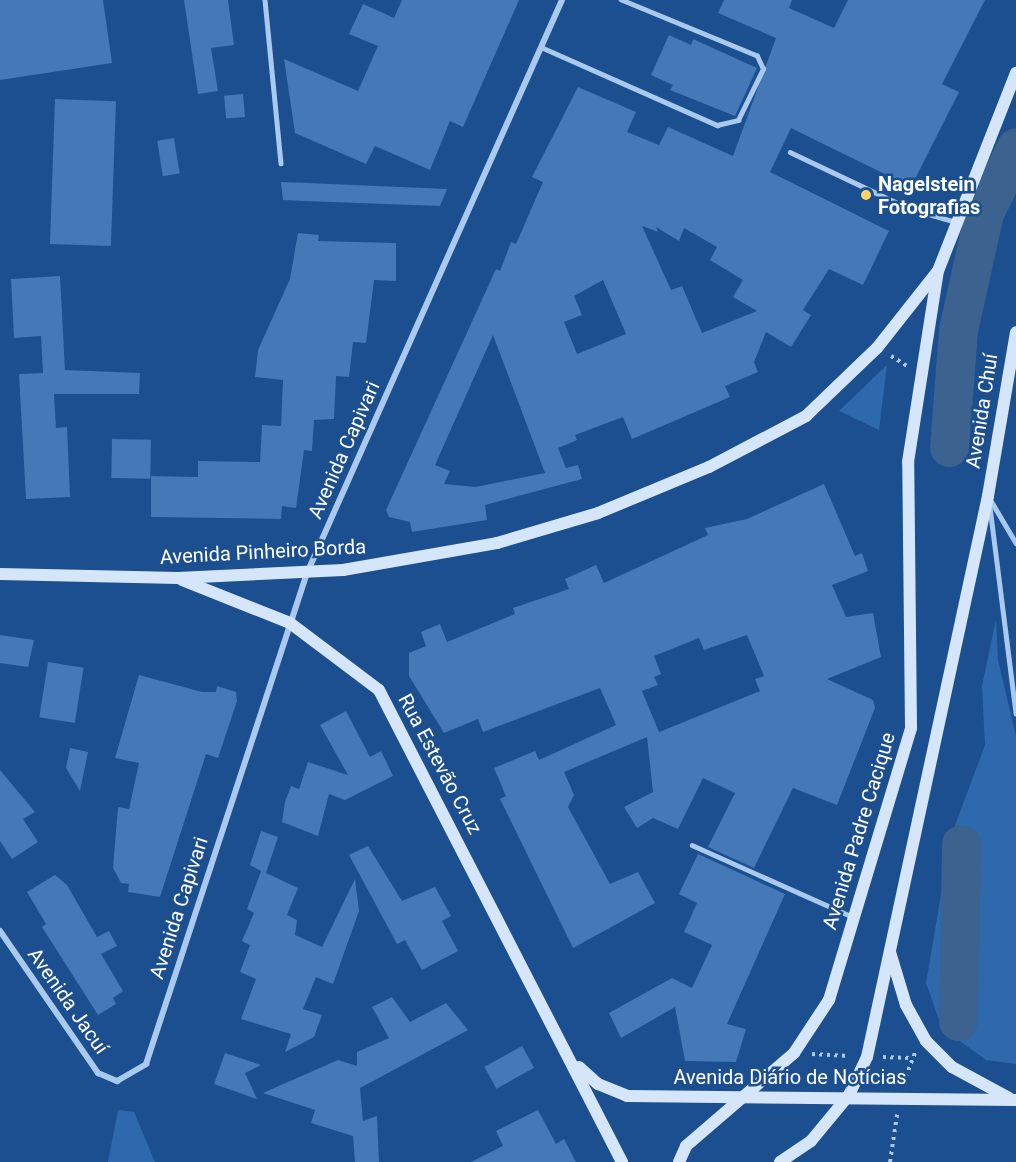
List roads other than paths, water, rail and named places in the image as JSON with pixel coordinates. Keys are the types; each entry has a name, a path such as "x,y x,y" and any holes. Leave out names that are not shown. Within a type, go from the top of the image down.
{"main road":[{"path":"938,271 1016,73"},
{"name":"Avenida Pinheiro Borda","path":"0,574 178,578 307,573 467,550 598,513 709,467 806,416 877,348 938,271"},
{"name":"Avenida Padre Cacique","path":"679,1162 686,1146 748,1097 794,1053 829,1000 911,728 908,462 938,271"},
{"name":"Avenida Chuí","path":"988,496 1016,333"},
{"path":"780,1162 811,1141 849,1095 867,1057 988,496"},
{"name":"Rua Estevão Cruz","path":"178,578 290,623 379,690 574,1062 622,1162"},
{"path":"889,950 906,1005 926,1041 952,1067 1015,1100"},
{"name":"Avenida Diário de Notícias","path":"574,1062 598,1084 627,1096 849,1095 1015,1100"}],"street":[{"name":"Avenida Capivari","path":"117,1081 146,1064 307,573 562,0"},
{"name":"Avenida Jacuí","path":"0,931 98,1072 117,1081"}],"lane":[{"path":"265,0 281,164"},
{"path":"541,47 717,125 738,120 763,69 758,56 621,0"},
{"path":"790,152 908,208 956,222"},
{"path":"988,496 1016,543"},
{"path":"988,496 1016,713"},
{"path":"692,845 853,917"}],"waterway":[{"path":"949,447 958,330 984,213 1016,147"},
{"path":"958,1021 961,844"}],"place":[{"name":"Nagelstein Fotografias","path":"866,195"}]}
